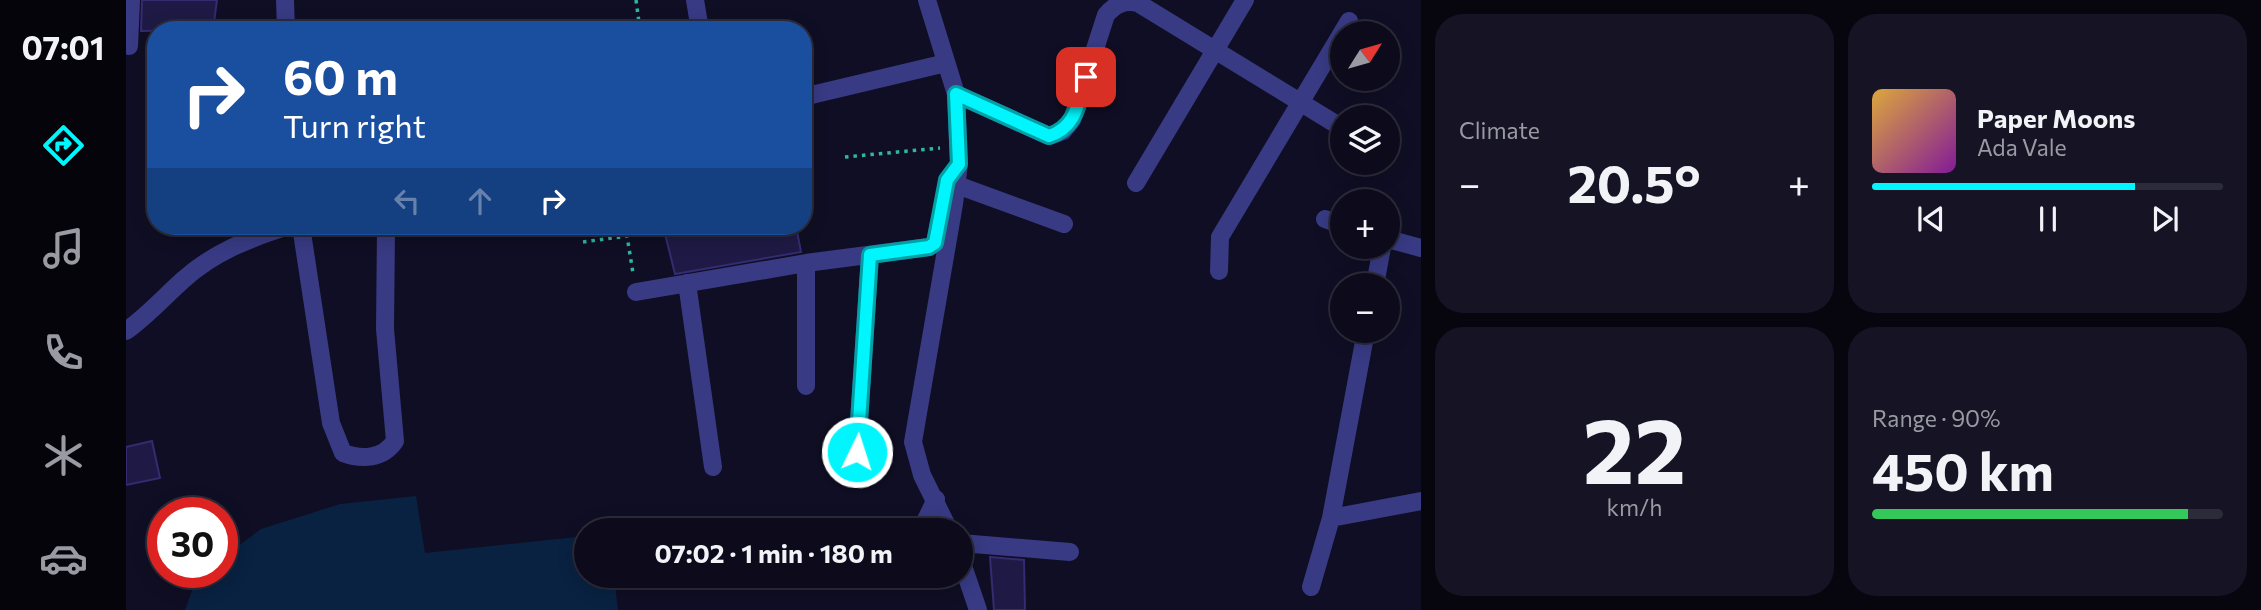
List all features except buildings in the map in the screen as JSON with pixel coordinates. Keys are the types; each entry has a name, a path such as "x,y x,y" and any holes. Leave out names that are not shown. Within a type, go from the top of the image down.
{"street":[{"path":"129,46 131,0"},
{"path":"285,0 286,21"},
{"path":"695,0 698,21"},
{"path":"927,0 956,94 959,164 913,442 922,475 944,518"},
{"path":"1136,183 1245,0"},
{"path":"956,94 1049,136 1063,131 1072,120 1106,15 1111,8 1130,1 1330,121"},
{"path":"1219,271 1220,237 1330,53"},
{"path":"812,95 946,63"},
{"path":"636,292 806,263 933,246 947,180 959,164"},
{"path":"957,185 1064,224"},
{"path":"126,331 142,320 184,278 210,259 246,239 259,235"},
{"path":"302,235 331,423 343,453 358,458 388,450 395,441 385,329 386,235"},
{"path":"1400,242 1421,248"},
{"path":"857,452 870,255"},
{"path":"806,263 806,386"},
{"path":"687,283 713,467"},
{"path":"1311,587 1331,518 1364,343"},
{"path":"927,518 936,499"},
{"path":"1331,518 1421,501"},
{"path":"973,544 1070,552"},
{"path":"971,588 978,610"}],"path":[{"path":"636,0 639,21"},
{"path":"845,157 959,146"},
{"path":"583,242 627,236 636,292"}],"water":[{"path":"416,496 425,553 574,537 574,588 615,588 618,610 185,610 193,588 238,588 238,546 261,529 340,504"}],"route":[{"path":"857,452 870,255 929,247 935,243 947,180 959,164 956,94 1049,136 1063,131 1072,120 1086,77"}]}
